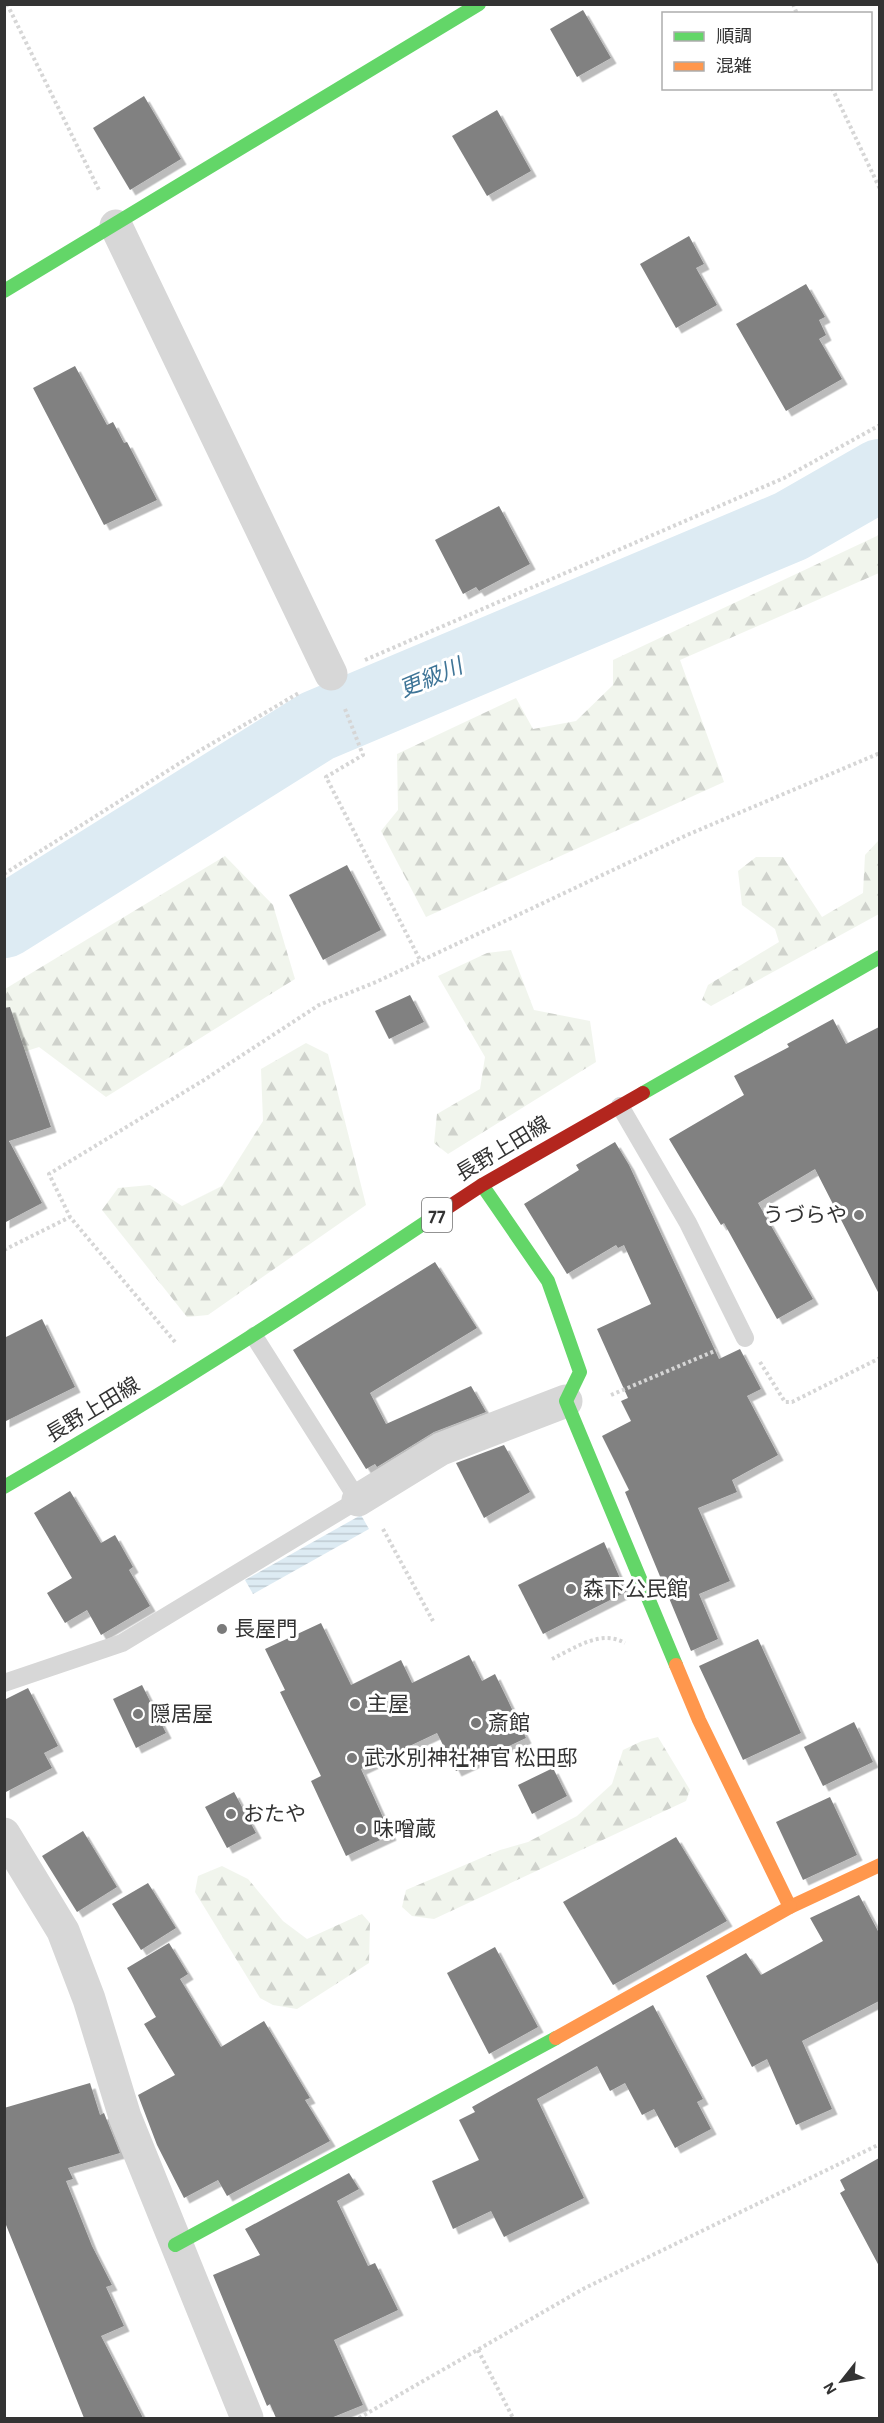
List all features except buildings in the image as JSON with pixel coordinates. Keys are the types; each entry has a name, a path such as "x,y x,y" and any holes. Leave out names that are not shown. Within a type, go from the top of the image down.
{"street":[{"path":"4,291 116,226 479,4"},
{"path":"116,226 337,688"},
{"name":"長野上田線","path":"4,1487 86,1440 254,1336 482,1185 879,957"},
{"path":"362,1498 441,1449 566,1401 580,1372 548,1281 482,1185"},
{"path":"566,1401 699,1720 790,1907"},
{"path":"4,1834 63,1931 89,1999 125,2117 247,2418"},
{"path":"175,2245 442,2102 790,1907 879,1865"}],"lane":[{"path":"620,1106 688,1223 745,1338"},
{"path":"4,1683 122,1643 362,1498 254,1336"}],"path":[{"path":"7,4 116,226"},
{"path":"833,90 879,189"},
{"path":"4,874 199,751 784,478 879,425"},
{"path":"337,688 363,755 326,777 420,960"},
{"path":"198,1370 70,1217 49,1174 204,1080 319,1005 687,835 879,753"},
{"path":"4,1250 70,1217"},
{"path":"566,1401 607,1397 745,1338 785,1402 792,1402 879,1358"},
{"path":"362,1498 433,1620"},
{"path":"552,1659 599,1638 614,1637 627,1644"},
{"path":"359,2418 585,2288 879,2144"},
{"path":"478,2350 513,2418"}],"green space":[{"path":"879,535 879,573 680,660 724,782 426,917 381,831 398,810 397,754 516,698 533,729 576,721 613,685 613,660"},
{"path":"879,840 879,914 711,1006 702,1000 708,985 779,942 775,929 742,905 738,871 756,857 783,857 822,917 863,893 865,855"},
{"path":"225,856 273,905 295,979 106,1097 39,1047 5,1058 5,989"},
{"path":"511,950 534,1010 590,1021 596,1062 448,1154 434,1143 437,1114 480,1089 485,1057 438,976 487,953"},
{"path":"306,1043 328,1054 366,1205 208,1315 187,1317 102,1210 118,1188 150,1185 182,1206 222,1186 263,1121 261,1069"},
{"path":"658,1737 690,1790 686,1801 434,1919 412,1916 402,1907 406,1890 500,1850 528,1842 577,1816 612,1784 623,1750 642,1741"},
{"path":"222,1866 248,1879 283,1921 307,1939 362,1914 370,1923 369,1963 297,2009 273,2005 260,1998 195,1892 198,1876"}],"shaded area":[{"path":"361,1515 369,1529 253,1594 245,1580"}],"waterway":[{"name":"更級川","path":"4,922 317,726 791,526 880,475"}],"traffic: fast":[{"path":"4,291 479,4"},
{"path":"643,1093 880,957"},
{"path":"482,1185 548,1281 580,1372 566,1401 676,1665"},
{"path":"4,1487 225,1353 441,1212"},
{"path":"175,2245 556,2038"}],"traffic: slow":[{"path":"676,1665 699,1720 790,1907 880,1865"},
{"path":"556,2038 790,1907"}],"traffic: jam":[{"path":"441,1212 482,1185 643,1093"}],"place":[{"name":"うづらや","path":"859,1215"},
{"name":"森下公民館","path":"571,1589"},
{"name":"長屋門","path":"222,1629"},
{"name":"主屋","path":"355,1704"},
{"name":"隠居屋","path":"138,1714"},
{"name":"斎館","path":"476,1723"},
{"name":"武水別神社神官 松田邸","path":"352,1758"},
{"name":"おたや","path":"231,1814"},
{"name":"味噌蔵","path":"361,1829"}]}
